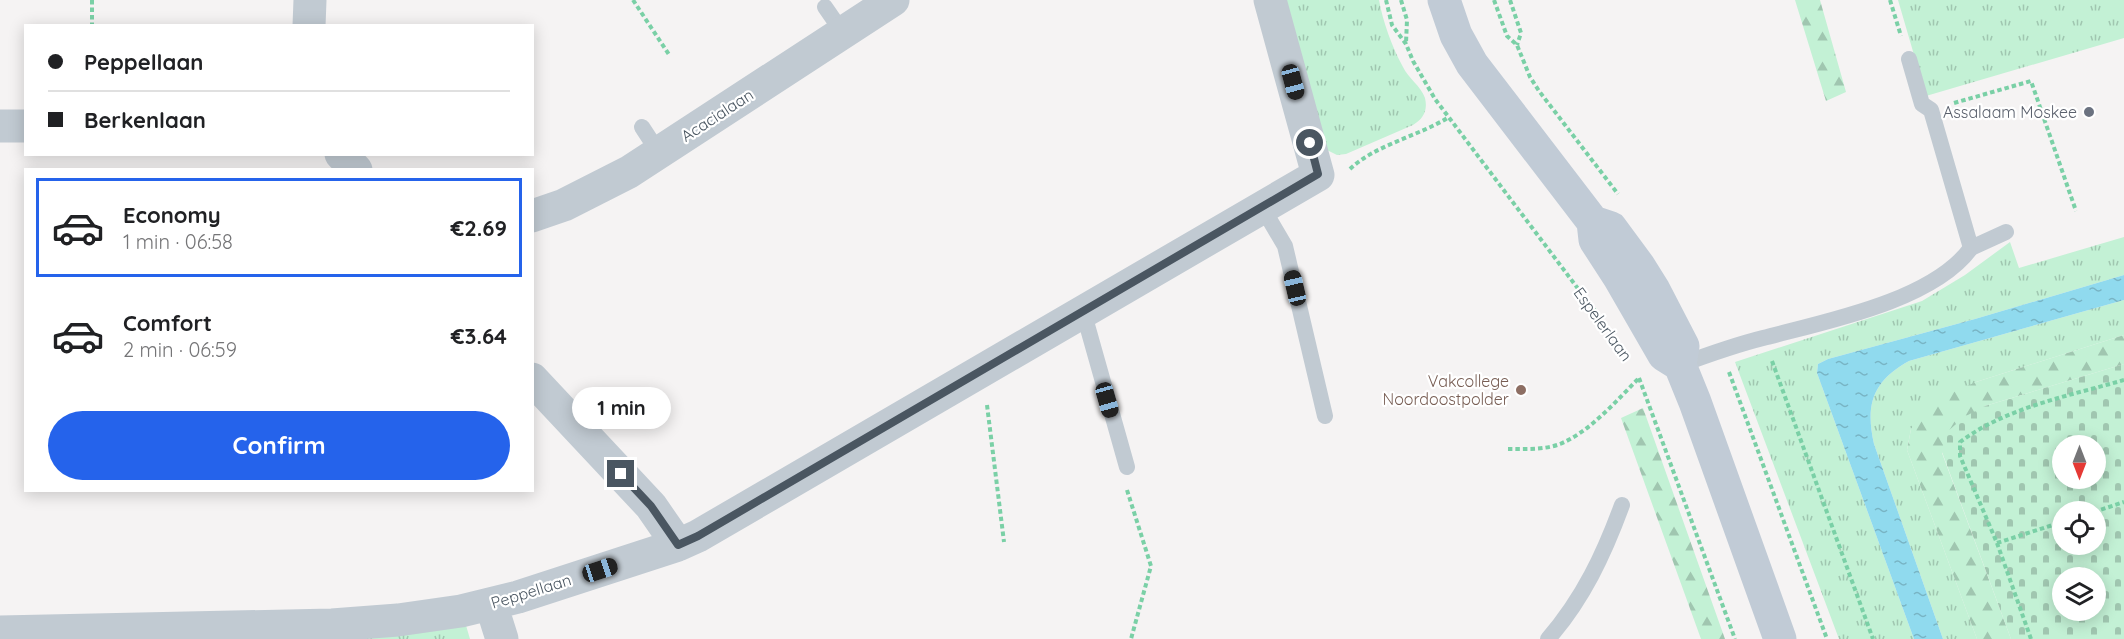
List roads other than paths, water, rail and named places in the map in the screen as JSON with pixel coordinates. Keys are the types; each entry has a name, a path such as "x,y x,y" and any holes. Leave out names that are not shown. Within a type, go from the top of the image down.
{"main road":[{"path":"1444,0 1456,35 1472,64 1593,222 1611,228 1654,290 1683,346 1680,365 1780,639"}],"street":[{"path":"309,24 310,0"},
{"name":"Acacialaan","path":"534,215 564,205 612,182 650,140 834,20 893,0"},
{"name":"Peppellaan","path":"0,632 137,634 365,623 440,614 518,597 678,545 706,531 1318,174 1270,0"},
{"path":"0,126 24,126"},
{"path":"342,156 354,168"},
{"path":"534,381 651,506 678,545"},
{"path":"491,604 502,639"}],"lane":[{"path":"1909,59 1922,104 1931,111 1971,248"},
{"path":"1262,207 1285,246 1325,416"},
{"path":"1680,365 1721,350 1791,332 1892,301 1925,285 1965,257 1971,248 2006,232"},
{"path":"1080,314 1087,326 1127,467"},
{"path":"1548,639 1574,607 1590,580 1606,548 1622,505"}],"water":[{"path":"2124,275 2124,300 1909,361 1887,377 1880,386 1872,405 1871,430 1874,444 1943,639 1914,639 1817,373 1818,364 1828,359"}],"place":[{"name":"Assalaam Moskee","path":"2089,112"},
{"name":"Vakcollege Noordoostpolder","path":"1521,390"}]}
